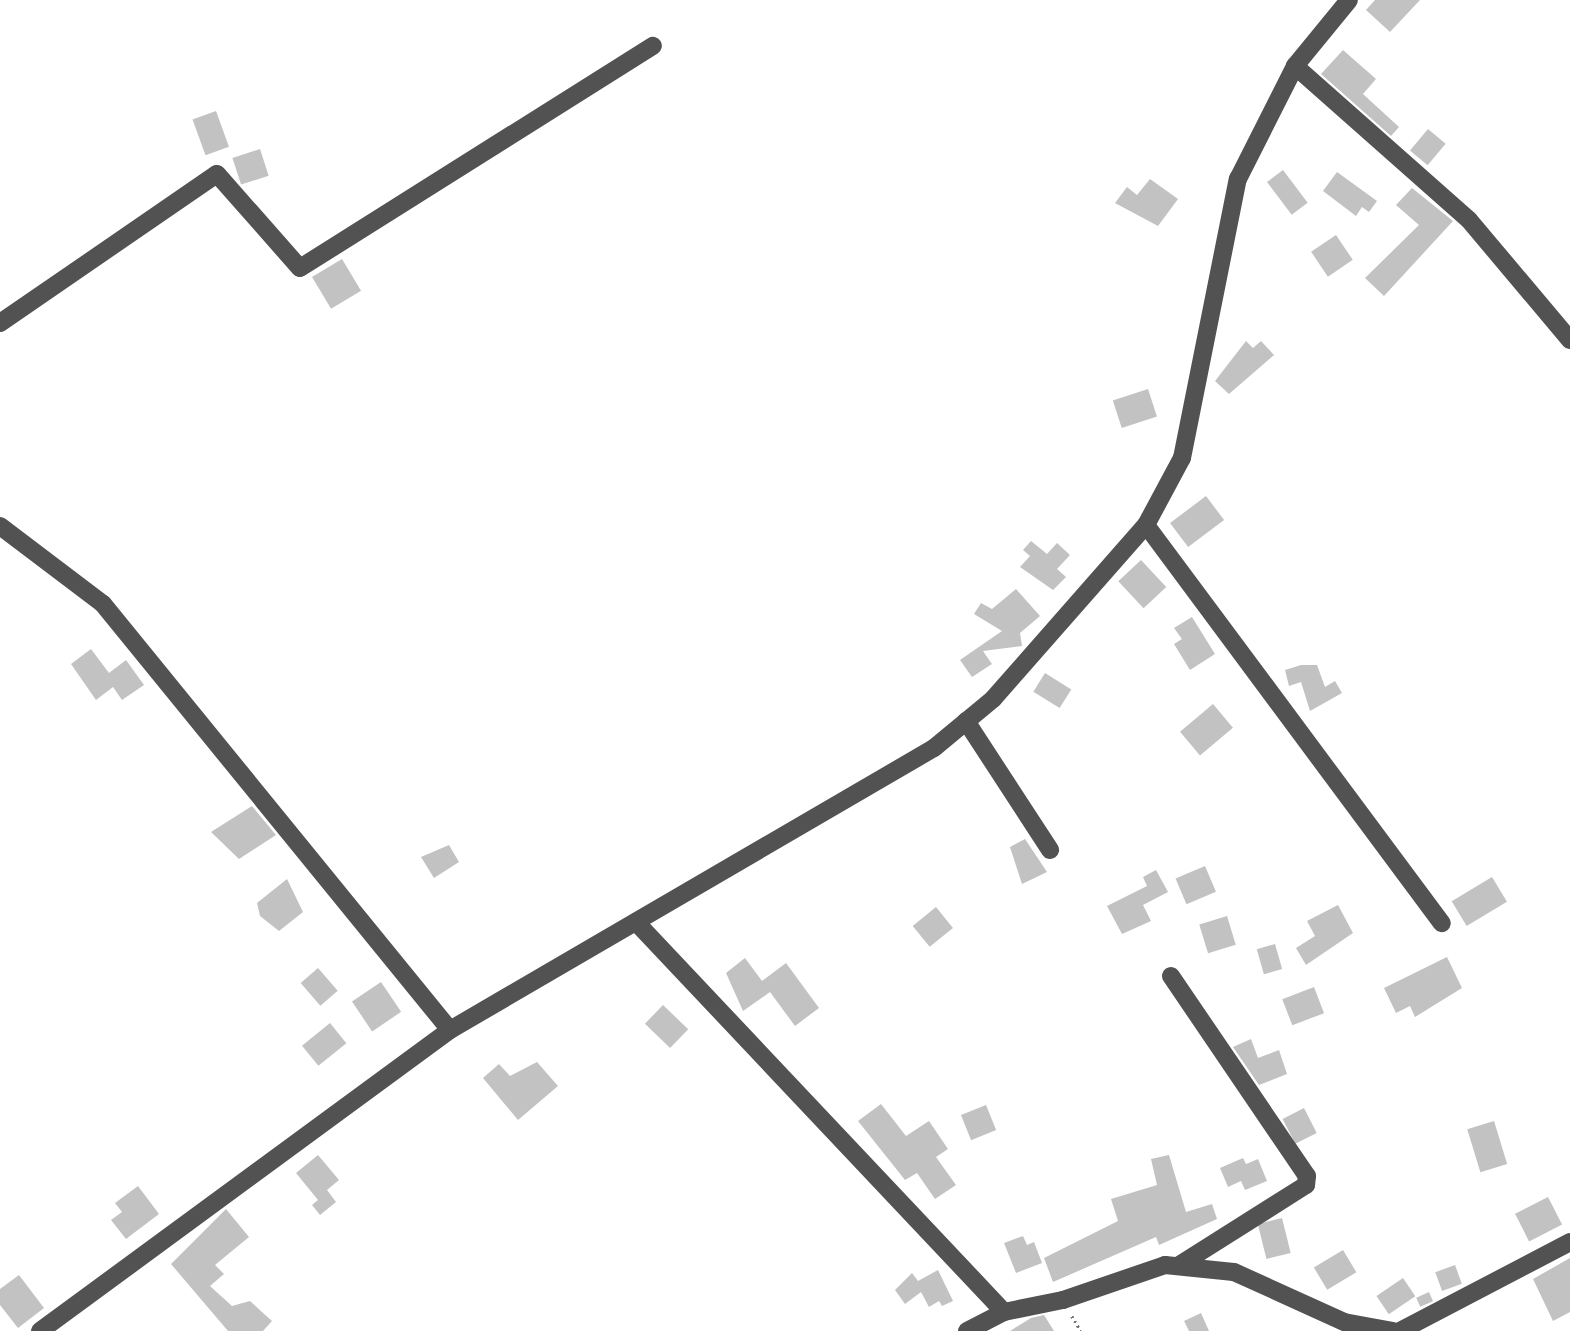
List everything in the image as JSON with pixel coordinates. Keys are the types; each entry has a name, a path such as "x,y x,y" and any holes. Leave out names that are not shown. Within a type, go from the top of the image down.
{"street":[{"path":"40,1331 450,1030 934,748 966,721 1146,525 1182,458 1238,179 1295,66 1349,0"},
{"path":"0,323 217,174 300,268 653,46"},
{"path":"1295,66 1469,220 1570,340"},
{"path":"1146,525 1442,923"},
{"path":"0,526 103,604 450,1030"},
{"path":"966,721 1050,850"},
{"path":"636,922 1004,1312"},
{"path":"967,1331 1004,1312 1178,1266 1306,1185 1307,1176 1171,976"},
{"path":"1400,1331 1457,1307 1570,1242"},
{"path":"1178,1266 1234,1272 1344,1322 1393,1331"}],"building":[{"path":"1375,0 1420,0 1390,32 1366,10"},
{"path":"1343,50 1376,79 1363,94 1399,127 1391,136 1321,74"},
{"path":"216,111 229,147 206,155 193,120"},
{"path":"1428,129 1446,144 1428,165 1410,150"},
{"path":"260,149 269,176 241,185 232,158"},
{"path":"1283,170 1308,203 1292,215 1267,182"},
{"path":"1337,172 1377,201 1369,212 1362,207 1356,216 1323,191"},
{"path":"1150,179 1178,199 1158,226 1115,203 1127,187 1137,195"},
{"path":"1412,188 1453,221 1384,296 1365,278 1419,225 1396,205"},
{"path":"1336,235 1353,260 1328,277 1311,252"},
{"path":"342,259 361,291 331,309 312,277"},
{"path":"1246,341 1253,348 1261,341 1274,355 1229,394 1215,381"},
{"path":"1148,389 1157,417 1122,428 1113,400"},
{"path":"1206,496 1224,520 1188,547 1170,523"},
{"path":"1031,541 1047,554 1057,543 1070,555 1057,569 1066,577 1053,590 1020,567 1030,556 1023,550"},
{"path":"1141,560 1166,587 1144,608 1118,581"},
{"path":"1016,589 1040,616 1020,633 1022,646 983,651 992,664 972,677 960,660 1002,631 974,614 981,603 992,609"},
{"path":"1192,617 1215,654 1190,670 1174,644 1182,639 1174,628"},
{"path":"91,649 109,673 126,660 144,685 122,700 113,687 96,700 71,664"},
{"path":"1301,665 1317,665 1325,687 1335,681 1342,693 1310,711 1301,682 1289,686 1285,670"},
{"path":"1045,673 1071,689 1060,708 1033,692"},
{"path":"1213,704 1233,728 1200,755 1180,732"},
{"path":"252,806 276,835 239,859 211,832"},
{"path":"1025,839 1047,872 1022,884 1010,847"},
{"path":"449,845 459,862 434,878 421,857"},
{"path":"1205,866 1216,892 1186,904 1176,879"},
{"path":"1156,870 1168,892 1143,905 1151,921 1122,934 1107,906 1147,886 1143,877"},
{"path":"1492,877 1507,902 1467,926 1452,901"},
{"path":"287,879 303,912 279,931 260,916 257,903"},
{"path":"1338,905 1353,933 1306,965 1296,948 1315,936 1307,921"},
{"path":"936,907 953,928 930,947 913,926"},
{"path":"1227,916 1236,945 1208,953 1199,924"},
{"path":"1275,944 1282,969 1264,974 1257,949"},
{"path":"1447,957 1462,988 1415,1017 1410,1006 1396,1013 1384,988"},
{"path":"745,958 762,981 786,963 819,1008 795,1026 770,992 743,1011 726,973"},
{"path":"318,968 338,991 320,1006 301,983"},
{"path":"381,982 401,1012 372,1031 352,1002"},
{"path":"1314,987 1324,1013 1292,1025 1282,999"},
{"path":"663,1005 688,1029 670,1048 645,1024"},
{"path":"330,1023 346,1043 318,1066 302,1046"},
{"path":"1251,1039 1258,1058 1279,1050 1287,1074 1259,1085 1233,1047"},
{"path":"537,1062 558,1086 518,1120 483,1078 499,1064 510,1076"},
{"path":"881,1104 906,1136 929,1121 948,1149 936,1157 956,1185 935,1199 917,1173 905,1180 858,1121"},
{"path":"986,1105 996,1130 971,1140 961,1115"},
{"path":"1304,1108 1317,1133 1295,1144 1283,1119"},
{"path":"1494,1121 1507,1164 1480,1172 1467,1129"},
{"path":"318,1155 339,1180 327,1190 336,1202 320,1215 312,1205 318,1200 296,1173"},
{"path":"1169,1155 1186,1212 1212,1204 1217,1219 1159,1245 1156,1237 1053,1282 1044,1258 1118,1221 1111,1199 1157,1185 1151,1159"},
{"path":"1243,1158 1246,1164 1258,1159 1267,1181 1245,1190 1241,1181 1228,1187 1220,1168"},
{"path":"138,1186 159,1214 126,1239 111,1220 122,1212 115,1203"},
{"path":"1548,1197 1562,1225 1529,1241 1515,1214"},
{"path":"226,1209 249,1237 215,1265 224,1274 210,1286 232,1306 250,1301 272,1321 263,1331 228,1331 171,1264"},
{"path":"1282,1218 1291,1253 1266,1259 1258,1224"},
{"path":"1023,1236 1027,1245 1034,1242 1042,1263 1016,1273 1004,1243"},
{"path":"1343,1250 1356,1272 1327,1290 1314,1268"},
{"path":"1570,1258 1570,1312 1553,1321 1533,1279"},
{"path":"1455,1265 1462,1284 1442,1291 1435,1272"},
{"path":"938,1270 953,1301 942,1306 939,1301 929,1307 921,1292 905,1304 895,1290 912,1273 918,1281"},
{"path":"19,1275 44,1308 18,1328 0,1305 0,1289"},
{"path":"1403,1278 1415,1296 1389,1314 1376,1296"},
{"path":"1429,1292 1433,1301 1420,1307 1416,1298"},
{"path":"1201,1313 1209,1331 1189,1331 1184,1321"},
{"path":"1044,1315 1054,1331 1010,1331 1031,1318"}]}
